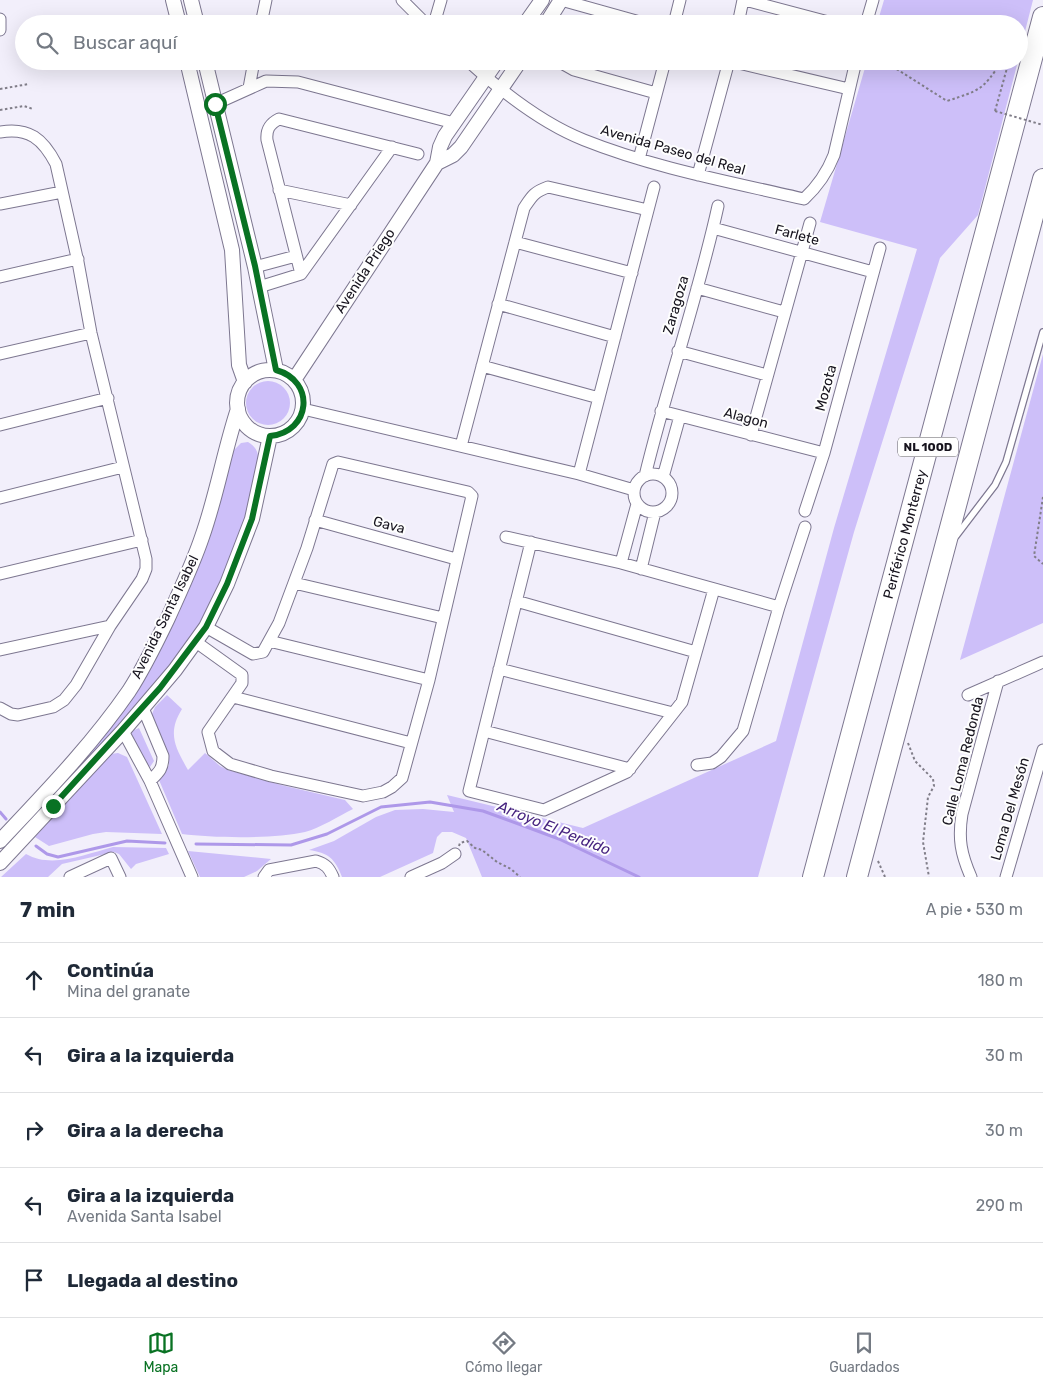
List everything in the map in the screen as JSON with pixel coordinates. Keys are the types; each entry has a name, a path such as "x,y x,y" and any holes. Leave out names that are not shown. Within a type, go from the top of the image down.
{"highway":[{"name":"Periférico Monterrey","path":"813,877 1043,17"},
{"name":"NL 100D","path":"858,877 1043,179"}],"street":[{"path":"173,0 177,15"},
{"path":"191,0 195,15"},
{"path":"263,15 266,0"},
{"path":"402,0 417,15"},
{"path":"436,15 440,0"},
{"path":"531,15 542,0"},
{"path":"552,15 561,0 614,15"},
{"path":"676,15 680,0"},
{"path":"740,15 744,0 802,15"},
{"path":"869,15 873,0"},
{"path":"0,19 0,30"},
{"path":"189,70 232,250 239,365 244,382"},
{"path":"207,70 255,266 276,370"},
{"path":"249,88 252,70"},
{"name":"Avenida Paseo del Real","path":"478,70 536,114 583,140 639,159 804,199 821,182 834,155 849,88"},
{"name":"Avenida Priego","path":"294,380 437,163 442,142 490,70"},
{"name":"Avenida Priego","path":"437,163 453,155 461,147 514,70"},
{"path":"574,70 656,93"},
{"path":"639,159 662,70"},
{"path":"698,174 727,70"},
{"path":"769,70 849,88 854,70"},
{"path":"193,87 210,81"},
{"path":"215,104 266,81 298,82 454,123"},
{"path":"301,274 279,190 267,133 269,126 279,119 418,154"},
{"path":"0,132 18,130 26,132 43,144 50,152 56,164 78,258 91,333 146,559 146,569 70,694 59,704 18,715 11,714 0,708"},
{"path":"259,287 301,274 392,148"},
{"path":"461,446 524,208 537,191 548,187 648,210"},
{"path":"579,474 654,187"},
{"path":"279,190 351,205"},
{"path":"0,204 62,192"},
{"name":"Zaragoza","path":"645,476 661,411 697,288 718,206"},
{"path":"751,435 810,224"},
{"name":"Farlete","path":"713,228 873,272"},
{"path":"515,242 632,274"},
{"name":"Mozota","path":"805,511 824,453 880,248"},
{"path":"255,266 296,256"},
{"path":"0,278 78,258"},
{"path":"697,288 784,312"},
{"path":"498,304 615,337"},
{"path":"0,354 91,333"},
{"path":"678,351 767,375"},
{"path":"482,366 599,398"},
{"path":"276,370 294,380 302,393 303,409 301,416 292,429 270,436 255,432 244,422 238,409 238,395 244,382 255,374 262,371 276,370"},
{"path":"0,425 108,398"},
{"name":"Avenida Santa Isabel","path":"0,841 44,795 92,740 129,690 147,661 202,539 238,409"},
{"path":"303,409 579,474 634,490"},
{"name":"Alagon","path":"661,411 824,453"},
{"path":"663,477 680,416"},
{"name":"Avenida Santa Isabel","path":"0,863 123,731 175,670 206,627 227,584 250,526 258,498 270,436"},
{"path":"196,642 242,674 242,683 208,732 213,751 230,764 271,776 364,796 384,792 402,778 429,680 472,496 468,492 338,462 333,464 280,623 263,652 253,654 206,627"},
{"path":"0,498 123,467"},
{"path":"657,475 663,477 671,488 670,501 666,506 654,512 648,511 637,504 634,498 634,490 638,481 645,476 657,475"},
{"path":"621,563 637,504"},
{"path":"641,568 654,512"},
{"name":"Gava","path":"315,520 456,559"},
{"path":"697,765 712,763 721,757 743,731 779,607 805,527"},
{"path":"506,537 641,568 779,607"},
{"path":"0,574 142,540"},
{"path":"531,542 469,791 534,808 544,810 630,769 682,702 714,589"},
{"path":"294,583 443,618"},
{"path":"516,601 696,652"},
{"path":"0,650 110,626"},
{"path":"269,642 429,680"},
{"path":"968,695 1043,662"},
{"path":"499,668 673,713"},
{"name":"Calle Loma Redonda","path":"971,877 962,856 959,832 962,814 998,681"},
{"path":"233,697 411,743"},
{"path":"142,708 162,756 163,765 150,781"},
{"path":"123,731 150,781 192,877"},
{"path":"484,731 630,769"},
{"name":"Loma Del Mesón","path":"1006,877 1043,750"},
{"path":"411,877 442,863 455,854"},
{"path":"70,877 111,858 120,877"},
{"path":"264,877 269,870 316,861 323,863 333,877"}],"lane":[{"path":"944,551 995,485 1006,462 1043,332"}],"path":[{"path":"898,70 947,101 977,92 987,84 996,70"},
{"path":"1006,70 995,111 1043,125"},
{"path":"0,89 28,84"},
{"path":"0,110 24,106 33,109"},
{"path":"1043,497 1034,556 1043,564"},
{"path":"907,737 916,761 932,780 934,786 928,797 922,842 929,877"},
{"path":"455,854 460,843 467,841 497,862 511,869 520,877"},
{"path":"874,859 878,862 884,877"}],"shaded area":[{"path":"884,0 1033,0 1028,20 1028,15 880,15"},
{"path":"864,70 1016,70 978,215 940,258 854,532 758,877 482,877 466,838 452,832 442,832 437,837 433,853 380,877 342,877 337,865 330,858 309,850 334,841 376,817 395,810 423,809 454,812 447,795 583,828 776,741 834,528 917,249 820,222"},
{"path":"1043,354 1043,623 960,660"},
{"path":"272,381 284,387 289,394 289,412 284,419 277,424 264,425 256,422 249,415 246,399 249,391 256,384"},
{"path":"248,442 256,450 258,462 245,519 218,590 201,624 159,680 38,814 36,812 102,737 216,510 234,450 241,443"},
{"path":"167,695 182,709 175,725 174,740 188,770 205,753 220,766 228,770 345,800 353,809 317,828 292,834 243,837 182,834 159,780 169,765 167,755 151,716 155,707"},
{"path":"139,728 154,761 150,767 145,764 132,735 132,731"},
{"path":"118,753 127,757 162,834 106,832 49,846 35,837 111,754"},
{"path":"113,847 166,848 169,854 136,864 131,869 119,854 114,852 62,864 48,877 1,877 26,854 36,858 58,860 69,859"},
{"path":"188,851 271,859 257,871 244,877 200,877"}],"waterway":[{"name":"Arroyo El Perdido","path":"196,844 291,845 327,834 381,807 430,802 483,811 559,839 639,877"},
{"name":"Arroyo El Perdido","path":"0,812 6,819"},
{"name":"Arroyo El Perdido","path":"36,846 47,854 58,857 127,841 165,843"}],"route":[{"path":"53,806 160,688 206,627 245,541 258,498 270,436 285,433 292,429 301,416 303,409 304,401 299,386 288,375 276,370 255,266 215,104"}]}
